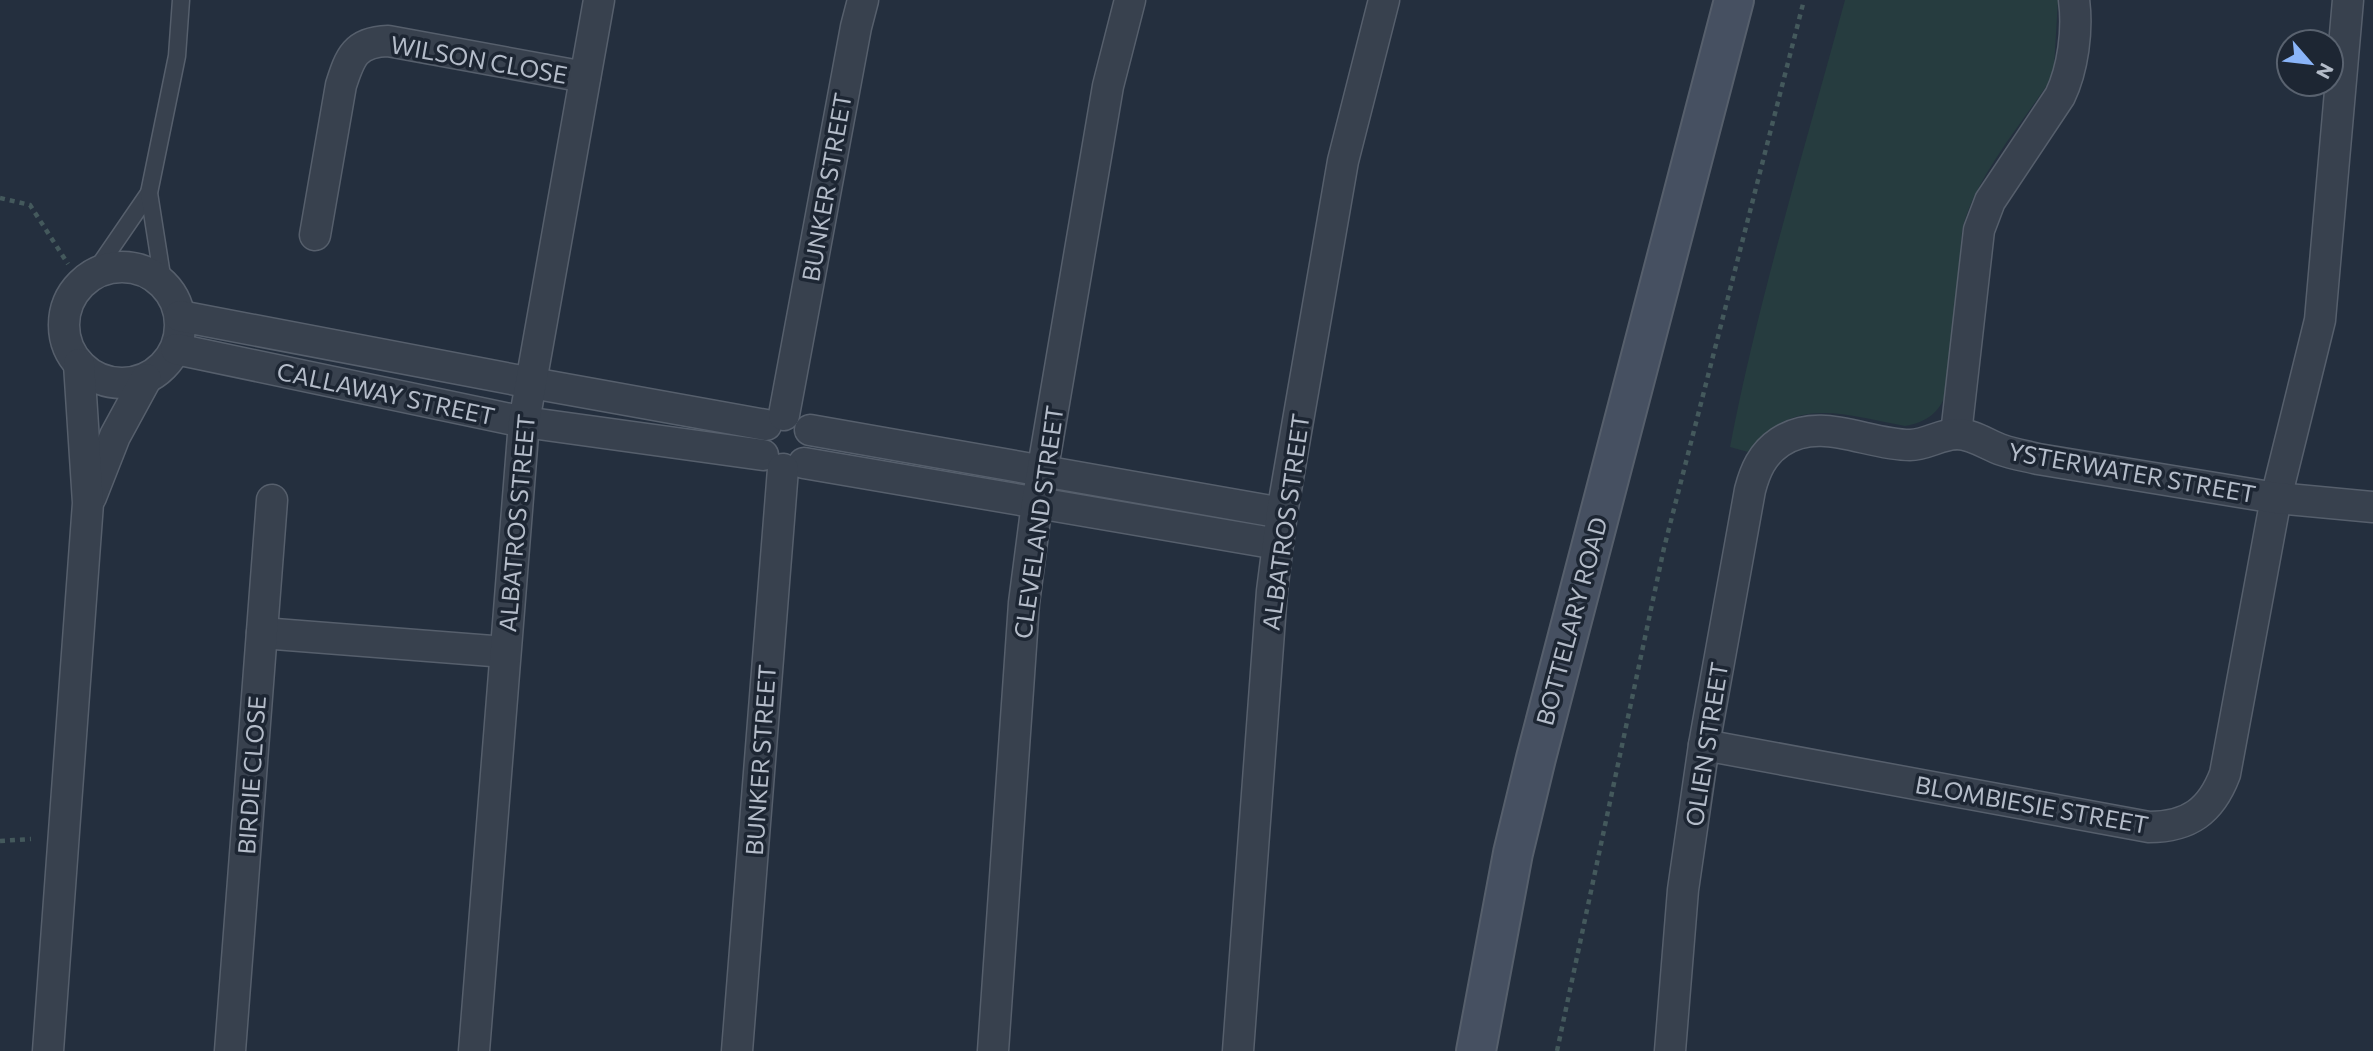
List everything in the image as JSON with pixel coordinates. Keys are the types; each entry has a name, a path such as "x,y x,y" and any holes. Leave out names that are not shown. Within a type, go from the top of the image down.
{"main road":[{"name":"BOTTELARY ROAD","path":"1682,194 1707,0"},
{"name":"BOTTELARY ROAD","path":"1476,1051 1513,853 1734,0"}],"street":[{"name":"ALBATROS STREET","path":"474,1051 524,422 599,0"},
{"name":"BUNKER STREET","path":"775,420 863,0"},
{"name":"CLEVELAND STREET","path":"993,1051 1024,603 1037,503 1108,86 1130,0"},
{"name":"ALBATROS STREET","path":"1237,1051 1272,591 1282,513 1343,161 1384,0"},
{"path":"1956,433 1979,230 1990,201 2066,83 2076,12 2074,0"},
{"name":"BLOMBIESIE STREET","path":"1704,745 2149,827 2181,823 2196,816 2209,804 2219,790 2225,774 2276,498 2320,320 2348,0"},
{"name":"WILSON CLOSE","path":"315,235 341,85 356,50 371,42 388,41 585,77"},
{"path":"121,267 136,268 163,282 174,298 180,316 181,332 169,362 146,379 132,383 118,384 89,374 79,364 65,338 64,324 66,309 86,280 106,269 121,267"},
{"name":"CALLAWAY STREET","path":"180,316 532,383 775,420"},
{"name":"CALLAWAY STREET","path":"176,349 524,422 1278,544"},
{"path":"48,1051 88,503 79,364"},
{"path":"88,503 115,436 146,379"},
{"path":"802,419 810,430 814,443 812,451 783,462 760,438 775,420 802,419"},
{"path":"810,430 1282,513"},
{"name":"OLIEN STREET","path":"1670,1051 1683,890 1704,745 1754,474 1762,459 1774,446 1789,436 1806,431 1824,430 1910,445 1956,433"},
{"name":"YSTERWATER STREET","path":"1956,433 2038,460 2276,498 2373,507"},
{"name":"BUNKER STREET","path":"737,1051 783,462"},
{"name":"BIRDIE CLOSE","path":"230,1051 272,500"},
{"path":"262,633 505,652"}],"lane":[{"path":"163,282 149,193 177,56 181,0"},
{"path":"86,280 149,193"}],"path":[{"path":"1557,1051 1664,548 1804,0"},
{"path":"0,198 30,205 86,280"}],"green space":[{"path":"1845,0 2058,0 2054,68 2047,85 1985,175 1967,214 1962,232 1947,392 1940,406 1926,419 1905,426 1840,414 1801,415 1783,422 1765,434 1748,452 1730,447 1742,391 1783,222"}]}
